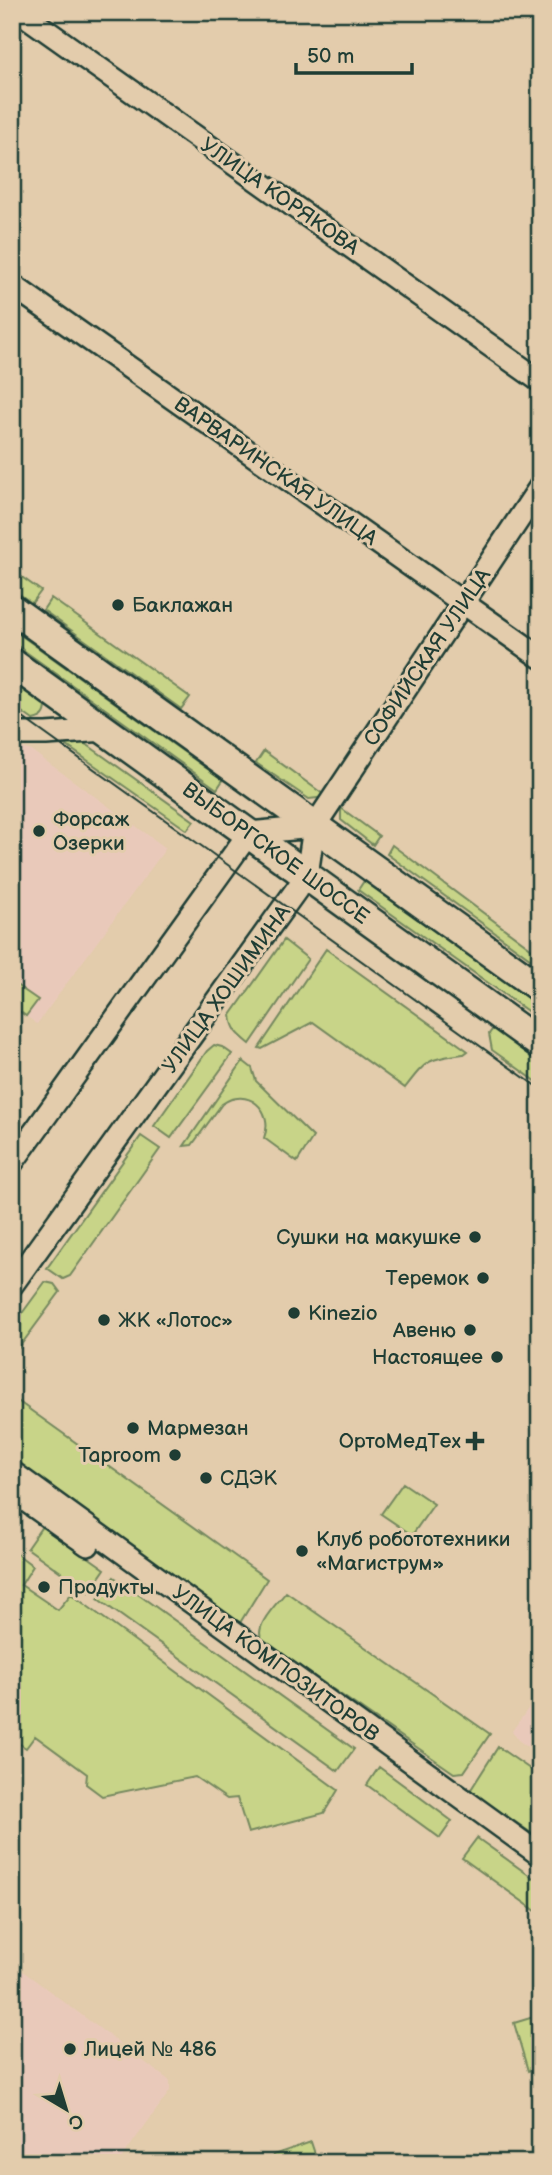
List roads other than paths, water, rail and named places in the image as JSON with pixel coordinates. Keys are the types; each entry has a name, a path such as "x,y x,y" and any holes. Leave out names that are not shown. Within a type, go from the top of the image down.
{"main road":[{"name":"ВЫБОРГСКОЕ ШОССЕ","path":"12,609 540,988"},
{"name":"ВЫБОРГСКОЕ ШОССЕ","path":"12,663 540,1044"}],"street":[{"name":"УЛИЦА КОРЯКОВА","path":"20,12 540,381"},
{"name":"ВАРВАРИНСКАЯ УЛИЦА","path":"12,285 540,657"},
{"name":"СОФИЙСКАЯ УЛИЦА","path":"314,827 540,487"},
{"path":"12,734 106,730"},
{"path":"12,1163 249,833 314,827"},
{"name":"УЛИЦА ХОШИМИНА","path":"12,1285 307,875 314,827"},
{"name":"УЛИЦА КОМПОЗИТОРОВ","path":"12,1472 540,1855"},
{"name":"УЛИЦА КОМПОЗИТОРОВ","path":"12,1491 540,1868"}],"tram line":[{"path":"12,710 540,1089"}],"place":[{"name":"Баклажан","path":"118,605"},
{"name":"Форсаж Озерки","path":"39,831"},
{"name":"Сушки на макушке","path":"475,1237"},
{"name":"Теремок","path":"483,1278"},
{"name":"Kinezio","path":"294,1313"},
{"name":"ЖК «Лотос»","path":"104,1320"},
{"name":"Авеню","path":"470,1330"},
{"name":"Настоящее","path":"497,1357"},
{"name":"Мармезан","path":"133,1428"},
{"name":"ОртоМедТех","path":"475,1441"},
{"name":"Taproom","path":"175,1455"},
{"name":"СДЭК","path":"206,1478"},
{"name":"Клуб робототехники «Магиструм»","path":"302,1551"},
{"name":"Продукты","path":"44,1587"},
{"name":"Лицей № 486","path":"70,2049"}]}
